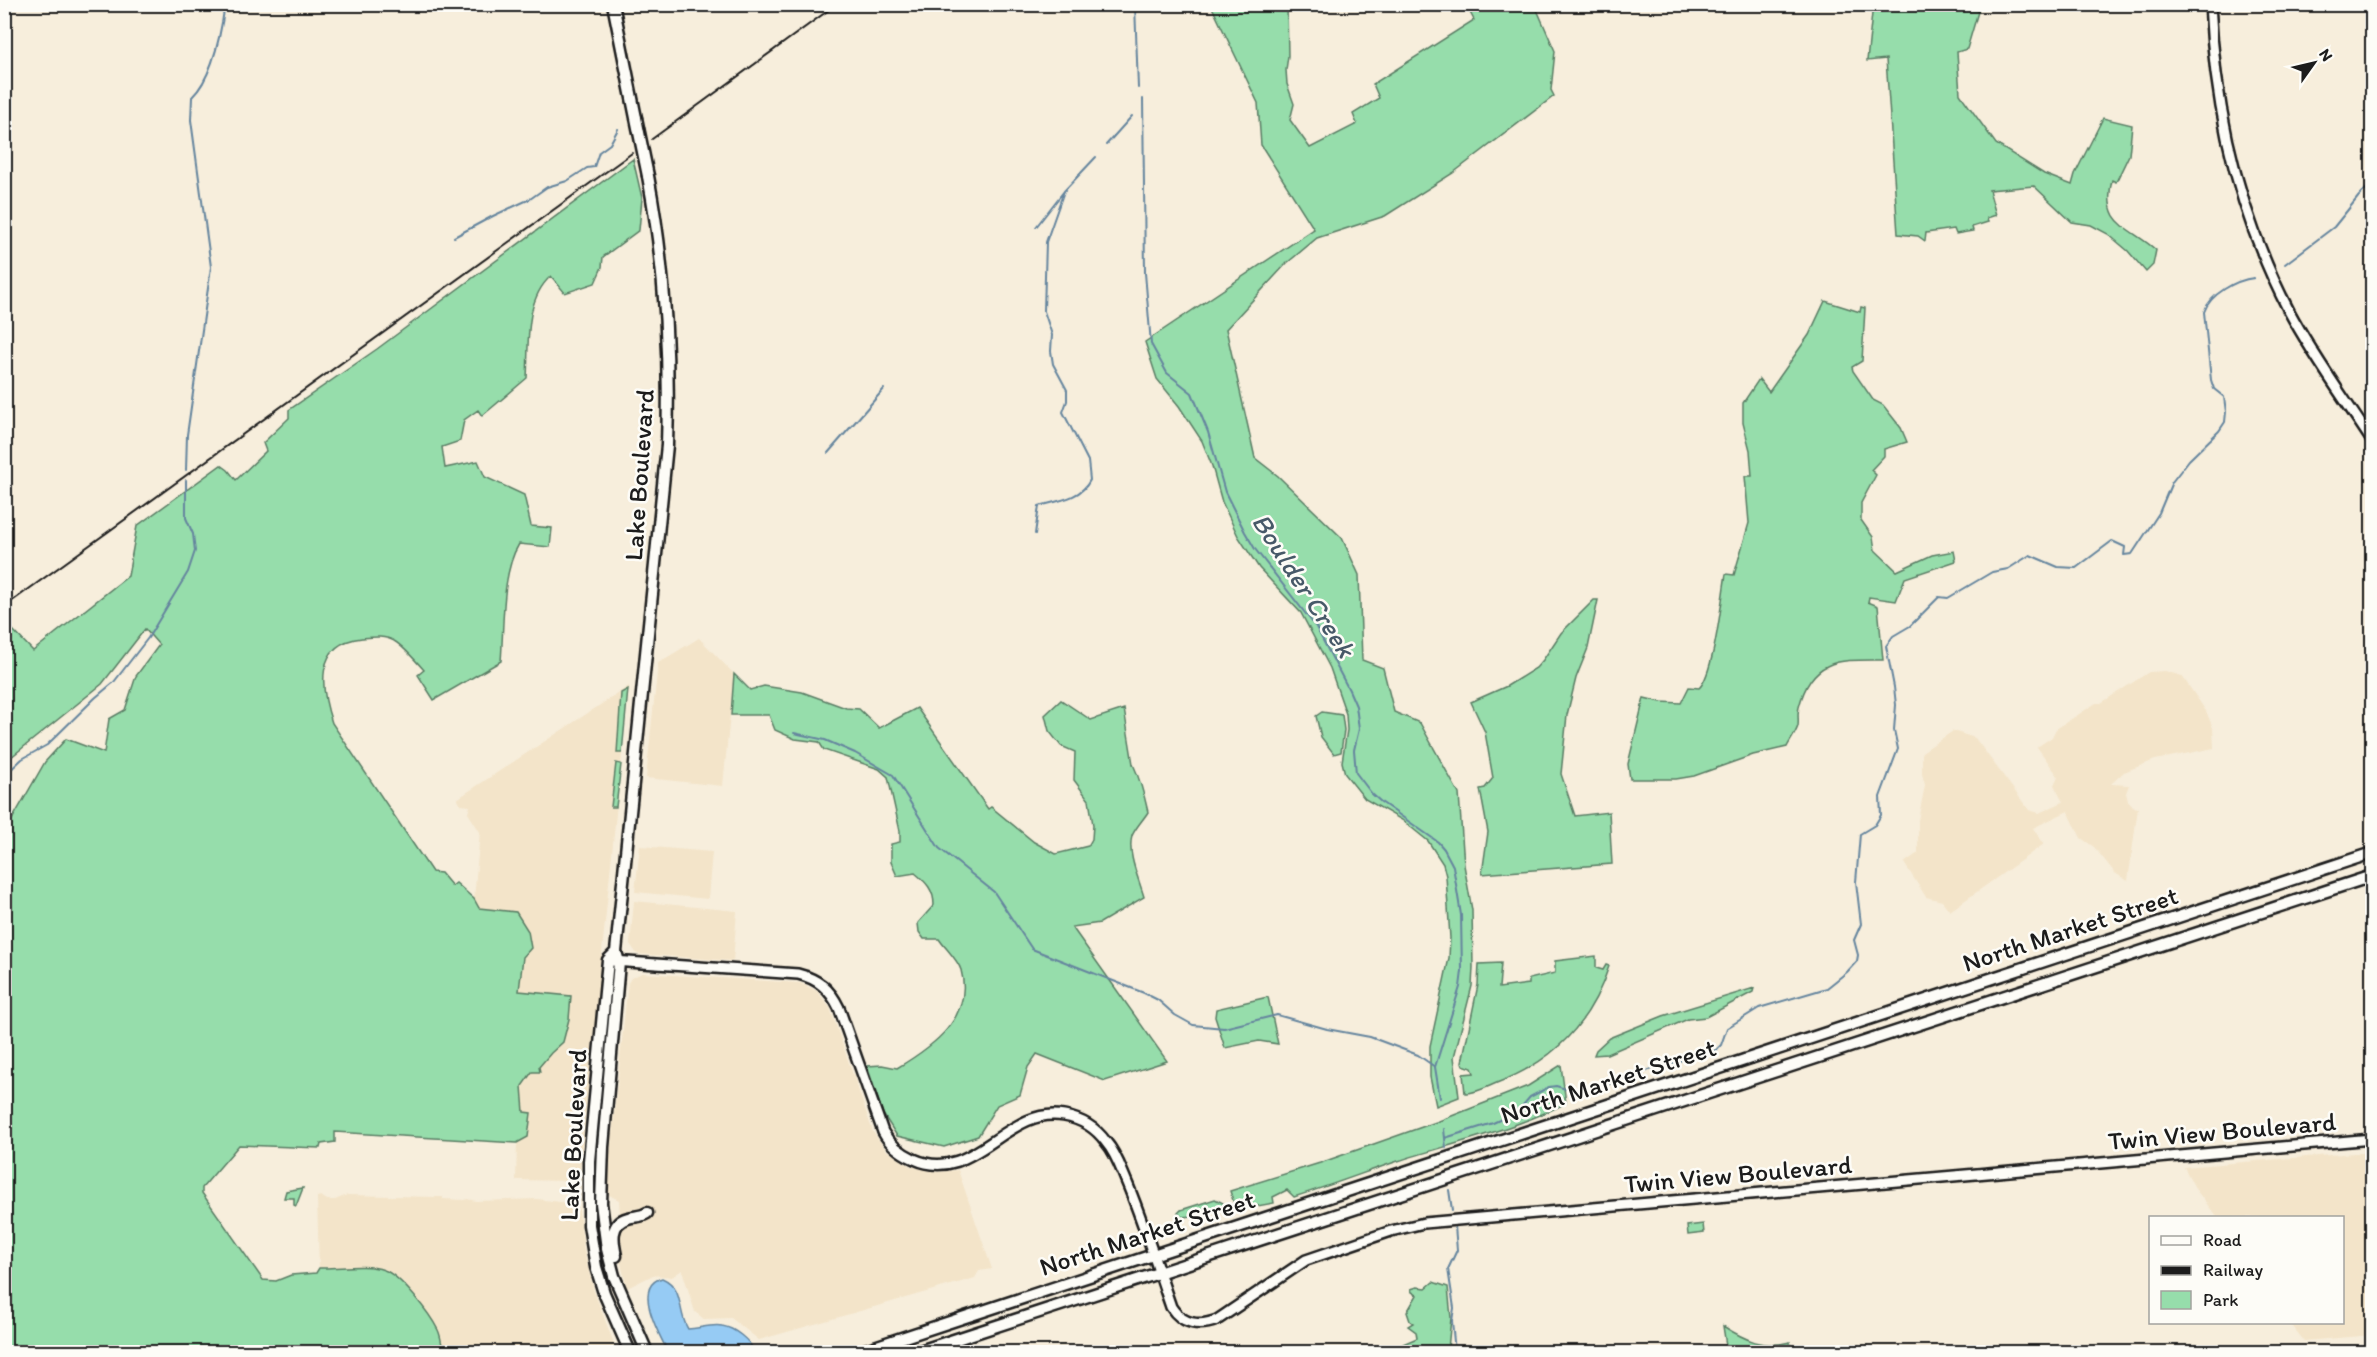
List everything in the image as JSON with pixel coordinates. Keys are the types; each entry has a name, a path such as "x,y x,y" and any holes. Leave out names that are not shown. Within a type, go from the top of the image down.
{"main road":[{"name":"Lake Boulevard","path":"613,4 659,240 669,390 667,445 614,958 611,1057 603,1147 601,1203 607,1249 618,1286 645,1353"},
{"name":"North Market Street","path":"859,1353 1153,1254 2373,853"},
{"name":"North Market Street","path":"917,1353 2373,876"},
{"name":"Lake Boulevard","path":"614,958 603,1012 588,1179 589,1225 596,1267 606,1299 630,1353"},
{"path":"603,1012 608,1019 607,1047 611,1057"},
{"path":"599,1062 603,1089 608,1094"},
{"path":"595,1104 599,1107 599,1135 603,1147"},
{"path":"618,1286 620,1276 614,1244 614,1230 624,1220 647,1213"},
{"path":"606,1299 619,1307 645,1353"},
{"path":"620,1331 624,1353"}],"street":[{"path":"2210,4 2213,60 2220,107 2233,167 2252,227 2278,290 2302,333 2373,441"},
{"path":"614,958 798,974 822,984 833,995 839,1008 883,1132 897,1149 920,1161 939,1164 956,1163 976,1154 1022,1122 1044,1115 1072,1118 1086,1124 1103,1138 1113,1152 1134,1199 1160,1274"},
{"name":"Twin View Boulevard","path":"1160,1274 1175,1313 1188,1322 1205,1324 1217,1320 1306,1260 1391,1231 1424,1223 2373,1139"}],"shaded area":[{"path":"699,638 734,674 723,786 646,778 658,663"},
{"path":"2165,671 2182,676 2206,711 2213,728 2214,748 2155,760 2124,772 2111,784 2129,785 2126,793 2128,801 2133,807 2138,808 2128,881 2115,873 2094,847 2081,838 2068,811 2033,828 2044,844 1950,911 1942,901 1926,897 1904,863 1918,853 1918,820 1925,785 1922,774 1922,752 1953,731 1975,738 2029,810 2039,813 2063,802 2054,785 2058,776 2037,747 2052,737 2056,729 2096,703 2101,703 2149,672"},
{"path":"629,686 579,1178 573,1181 516,1180 517,1143 528,1137 531,1113 524,1113 522,1086 532,1072 563,1042 569,1019 571,996 519,991 523,957 531,948 528,931 516,912 479,908 474,899 480,832 468,813 470,806 461,805 457,799"},
{"path":"640,846 712,852 708,899 635,892"},
{"path":"634,901 737,911 733,961 637,954 630,944"},
{"path":"642,973 800,983 817,991 830,1008 873,1132 886,1150 910,1166 938,1172 958,1170 992,1269 979,1271 975,1278 759,1340 731,1318 704,1319 695,1312 682,1270 672,1277 653,1275 627,1288 616,1243 621,1229 619,1200 609,1195 608,1172 628,983 631,978"},
{"path":"2372,1153 2372,1335 2304,1341 2291,1324 2344,1324 2344,1216 2216,1216 2196,1190 2184,1167"},
{"path":"347,1195 443,1197 443,1199 476,1201 537,1199 575,1204 579,1210 584,1251 594,1291 616,1349 613,1352 443,1352 439,1331 403,1282 386,1270 374,1267 319,1268 317,1197 335,1200"}],"green space":[{"path":"1873,4 1980,5 1967,49 1957,52 1960,94 1996,144 2044,174 2072,185 2075,174 2103,118 2132,125 2129,155 2116,182 2112,180 2110,207 2120,223 2156,250 2153,265 2146,272 2128,251 2108,234 2091,225 2072,222 2034,186 1989,190 1996,215 1987,218 1988,222 1972,227 1973,231 1956,234 1954,229 1926,233 1925,241 1918,236 1898,234 1886,59 1867,61"},
{"path":"1211,5 1287,5 1286,70 1287,84 1294,104 1290,120 1310,148 1357,124 1353,114 1379,98 1373,84 1474,20 1466,5 1535,5 1555,51 1551,90 1554,96 1453,173 1385,216 1317,238 1287,263 1226,329 1255,458 1278,476 1342,538 1359,575 1362,660 1383,668 1394,712 1420,723 1459,794 1464,865 1472,910 1472,986 1454,1057 1459,1097 1436,1106 1430,1077 1430,1046 1449,958 1450,938 1446,876 1443,864 1428,841 1402,820 1365,799 1345,774 1342,762 1347,730 1346,714 1330,668 1301,613 1259,568 1238,536 1222,502 1202,441 1179,406 1157,379 1145,342 1314,229 1261,145 1258,103"},
{"path":"633,159 642,198 639,230 603,257 602,267 595,283 565,293 551,276 542,286 532,310 528,337 527,378 482,416 478,410 464,420 460,441 442,447 445,468 478,461 485,477 524,495 531,526 552,528 550,547 519,544 513,556 506,585 501,661 434,700 418,675 424,670 402,647 387,638 370,637 346,642 335,649 328,658 324,670 325,696 332,723 432,872 441,873 452,886 456,883 474,899 479,908 516,912 528,931 531,948 523,957 519,991 571,996 569,1019 563,1042 539,1067 540,1072 532,1072 522,1086 524,1112 531,1113 528,1137 517,1143 335,1132 335,1142 321,1144 320,1148 239,1145 202,1188 202,1193 263,1280 276,1281 291,1275 316,1273 319,1268 360,1267 384,1270 406,1287 429,1315 439,1332 443,1352 5,1352 5,832 45,762 66,739 104,753 109,719 125,710 136,676 159,645 145,629 102,684 5,762 5,631 10,627 33,651 128,576 137,526 221,465 236,480 266,451 263,443 289,418 289,410 377,349"},
{"path":"1825,301 1860,312 1861,307 1865,308 1862,361 1852,367 1853,371 1873,400 1883,405 1901,428 1907,442 1884,449 1884,456 1871,470 1876,475 1861,503 1861,520 1873,537 1875,550 1897,571 1932,555 1954,551 1956,561 1905,578 1896,601 1869,597 1868,602 1878,606 1883,660 1841,662 1820,670 1805,691 1798,709 1798,726 1787,747 1753,755 1694,776 1676,779 1630,779 1628,764 1644,698 1681,703 1689,687 1699,688 1709,668 1717,634 1726,574 1734,575 1749,523 1745,476 1752,476 1750,450 1743,423 1743,403 1759,379 1769,392 1809,335"},
{"path":"1594,600 1598,600 1588,648 1576,678 1567,715 1561,774 1575,816 1609,812 1612,864 1482,874 1488,832 1480,789 1485,788 1493,778 1485,732 1471,702 1507,686 1536,668 1561,633"},
{"path":"734,674 750,690 764,686 802,692 846,708 859,709 879,728 917,708 988,809 991,807 1034,842 1056,854 1088,846 1092,839 1093,825 1089,800 1074,780 1075,752 1061,746 1049,731 1045,715 1061,700 1091,720 1124,709 1133,764 1148,812 1133,833 1131,843 1132,858 1144,897 1100,923 1072,927 1167,1061 1105,1081 1037,1054 1028,1067 1020,1095 997,1105 978,1136 944,1147 897,1136 883,1114 867,1066 882,1065 897,1068 924,1051 947,1029 956,1017 961,1003 963,987 961,970 939,939 924,939 919,932 918,923 934,905 929,887 915,873 897,876 891,862 891,844 900,842 900,831 888,777 879,769 824,750 819,742 795,739 775,730 769,715 731,715"},
{"path":"628,689 622,753 617,753 621,693"},
{"path":"1322,712 1342,715 1344,730 1341,752 1334,754 1321,737 1316,716"},
{"path":"616,763 621,764 616,807 611,807"},
{"path":"2372,900 2372,955 2367,902"},
{"path":"1596,956 1596,968 1603,970 1606,965 1609,966 1592,1005 1568,1037 1537,1063 1519,1073 1482,1089 1465,1093 1463,1074 1474,1073 1472,1068 1463,1065 1462,1062 1478,985 1479,964 1501,963 1499,988 1529,984 1529,979 1555,973 1555,961"},
{"path":"1754,988 1753,992 1706,1017 1688,1019 1607,1054 1594,1055 1596,1050 1609,1038 1663,1016"},
{"path":"1268,997 1278,1044 1259,1041 1225,1048 1215,1017 1216,1009"},
{"path":"1561,1065 1566,1103 1546,1113 1294,1197 1287,1190 1273,1197 1274,1203 1236,1210 1230,1191 1320,1163 1439,1121 1528,1086"},
{"path":"303,1188 296,1206 294,1198 284,1198 286,1191"},
{"path":"1215,1199 1223,1203 1224,1207 1193,1216 1181,1217 1178,1213 1181,1210"},
{"path":"1703,1224 1704,1233 1688,1235 1687,1226"},
{"path":"1433,1282 1448,1287 1451,1318 1448,1349 1446,1352 1414,1352 1413,1348 1404,1350 1403,1344 1417,1338 1416,1332 1408,1326 1413,1323 1407,1312 1417,1295 1411,1289 1426,1288"},
{"path":"1723,1326 1763,1344 1790,1342 1792,1352 1727,1352"}],"water":[{"path":"662,1278 674,1288 688,1329 727,1327 741,1335 755,1352 668,1352 654,1324 648,1301 653,1283"}],"waterway":[{"path":"186,470 187,435 211,267 191,120 192,97 211,66 225,4"},
{"name":"Boulder Creek","path":"1135,4 1138,88"},
{"name":"Boulder Creek","path":"1143,99 1145,273 1151,344 1167,373 1192,393 1208,432 1225,492 1245,532 1255,549 1316,627 1349,690 1356,706 1359,729 1354,750 1356,773 1381,802 1438,842 1453,866 1461,915 1462,971 1460,987 1435,1067 1440,1098"},
{"path":"1106,145 1132,116"},
{"path":"454,237 530,199 547,187 567,181 587,168 594,167 599,152 610,144 618,129"},
{"path":"1035,534 1039,506 1075,495 1090,480 1088,461 1063,412 1067,401 1067,390 1053,364 1052,335 1044,311 1046,242 1064,191 1096,157"},
{"path":"2285,264 2334,227 2372,183"},
{"path":"1036,227 1064,191"},
{"path":"1445,1138 1493,1123 1517,1112 1530,1097 1549,1087 1556,1086 1576,1092 1597,1088 1716,1050 1721,1045 1727,1028 1759,1008 1827,988 1847,972 1857,961 1858,955 1854,940 1861,924 1856,882 1860,834 1875,825 1881,815 1880,797 1898,749 1894,730 1896,705 1894,687 1886,646 1893,636 1910,626 1939,597 1948,598 1992,572 2008,569 2030,555 2058,567 2076,568 2112,541 2125,547 2124,555 2132,554 2159,513 2172,482 2189,460 2219,431 2225,422 2224,397 2214,389 2211,380 2204,312 2207,305 2224,289 2254,278"},
{"path":"828,453 884,389"},
{"path":"4,776 22,759 47,745 114,682 148,638 188,572 195,551 193,534 186,518 186,480"},
{"path":"794,733 825,740 855,753 893,775 939,848 994,892 1032,949 1144,993 1193,1025 1224,1028 1277,1015 1327,1029 1370,1037 1418,1055 1435,1067"},
{"name":"Boulder Creek","path":"1444,1129 1446,1148"},
{"name":"Boulder Creek","path":"1449,1190 1452,1210"},
{"name":"Boulder Creek","path":"1455,1226 1457,1250 1448,1269 1454,1308 1452,1321 1455,1352"}],"railway":[{"path":"652,139 837,4"},
{"path":"4,607 632,153"}]}
